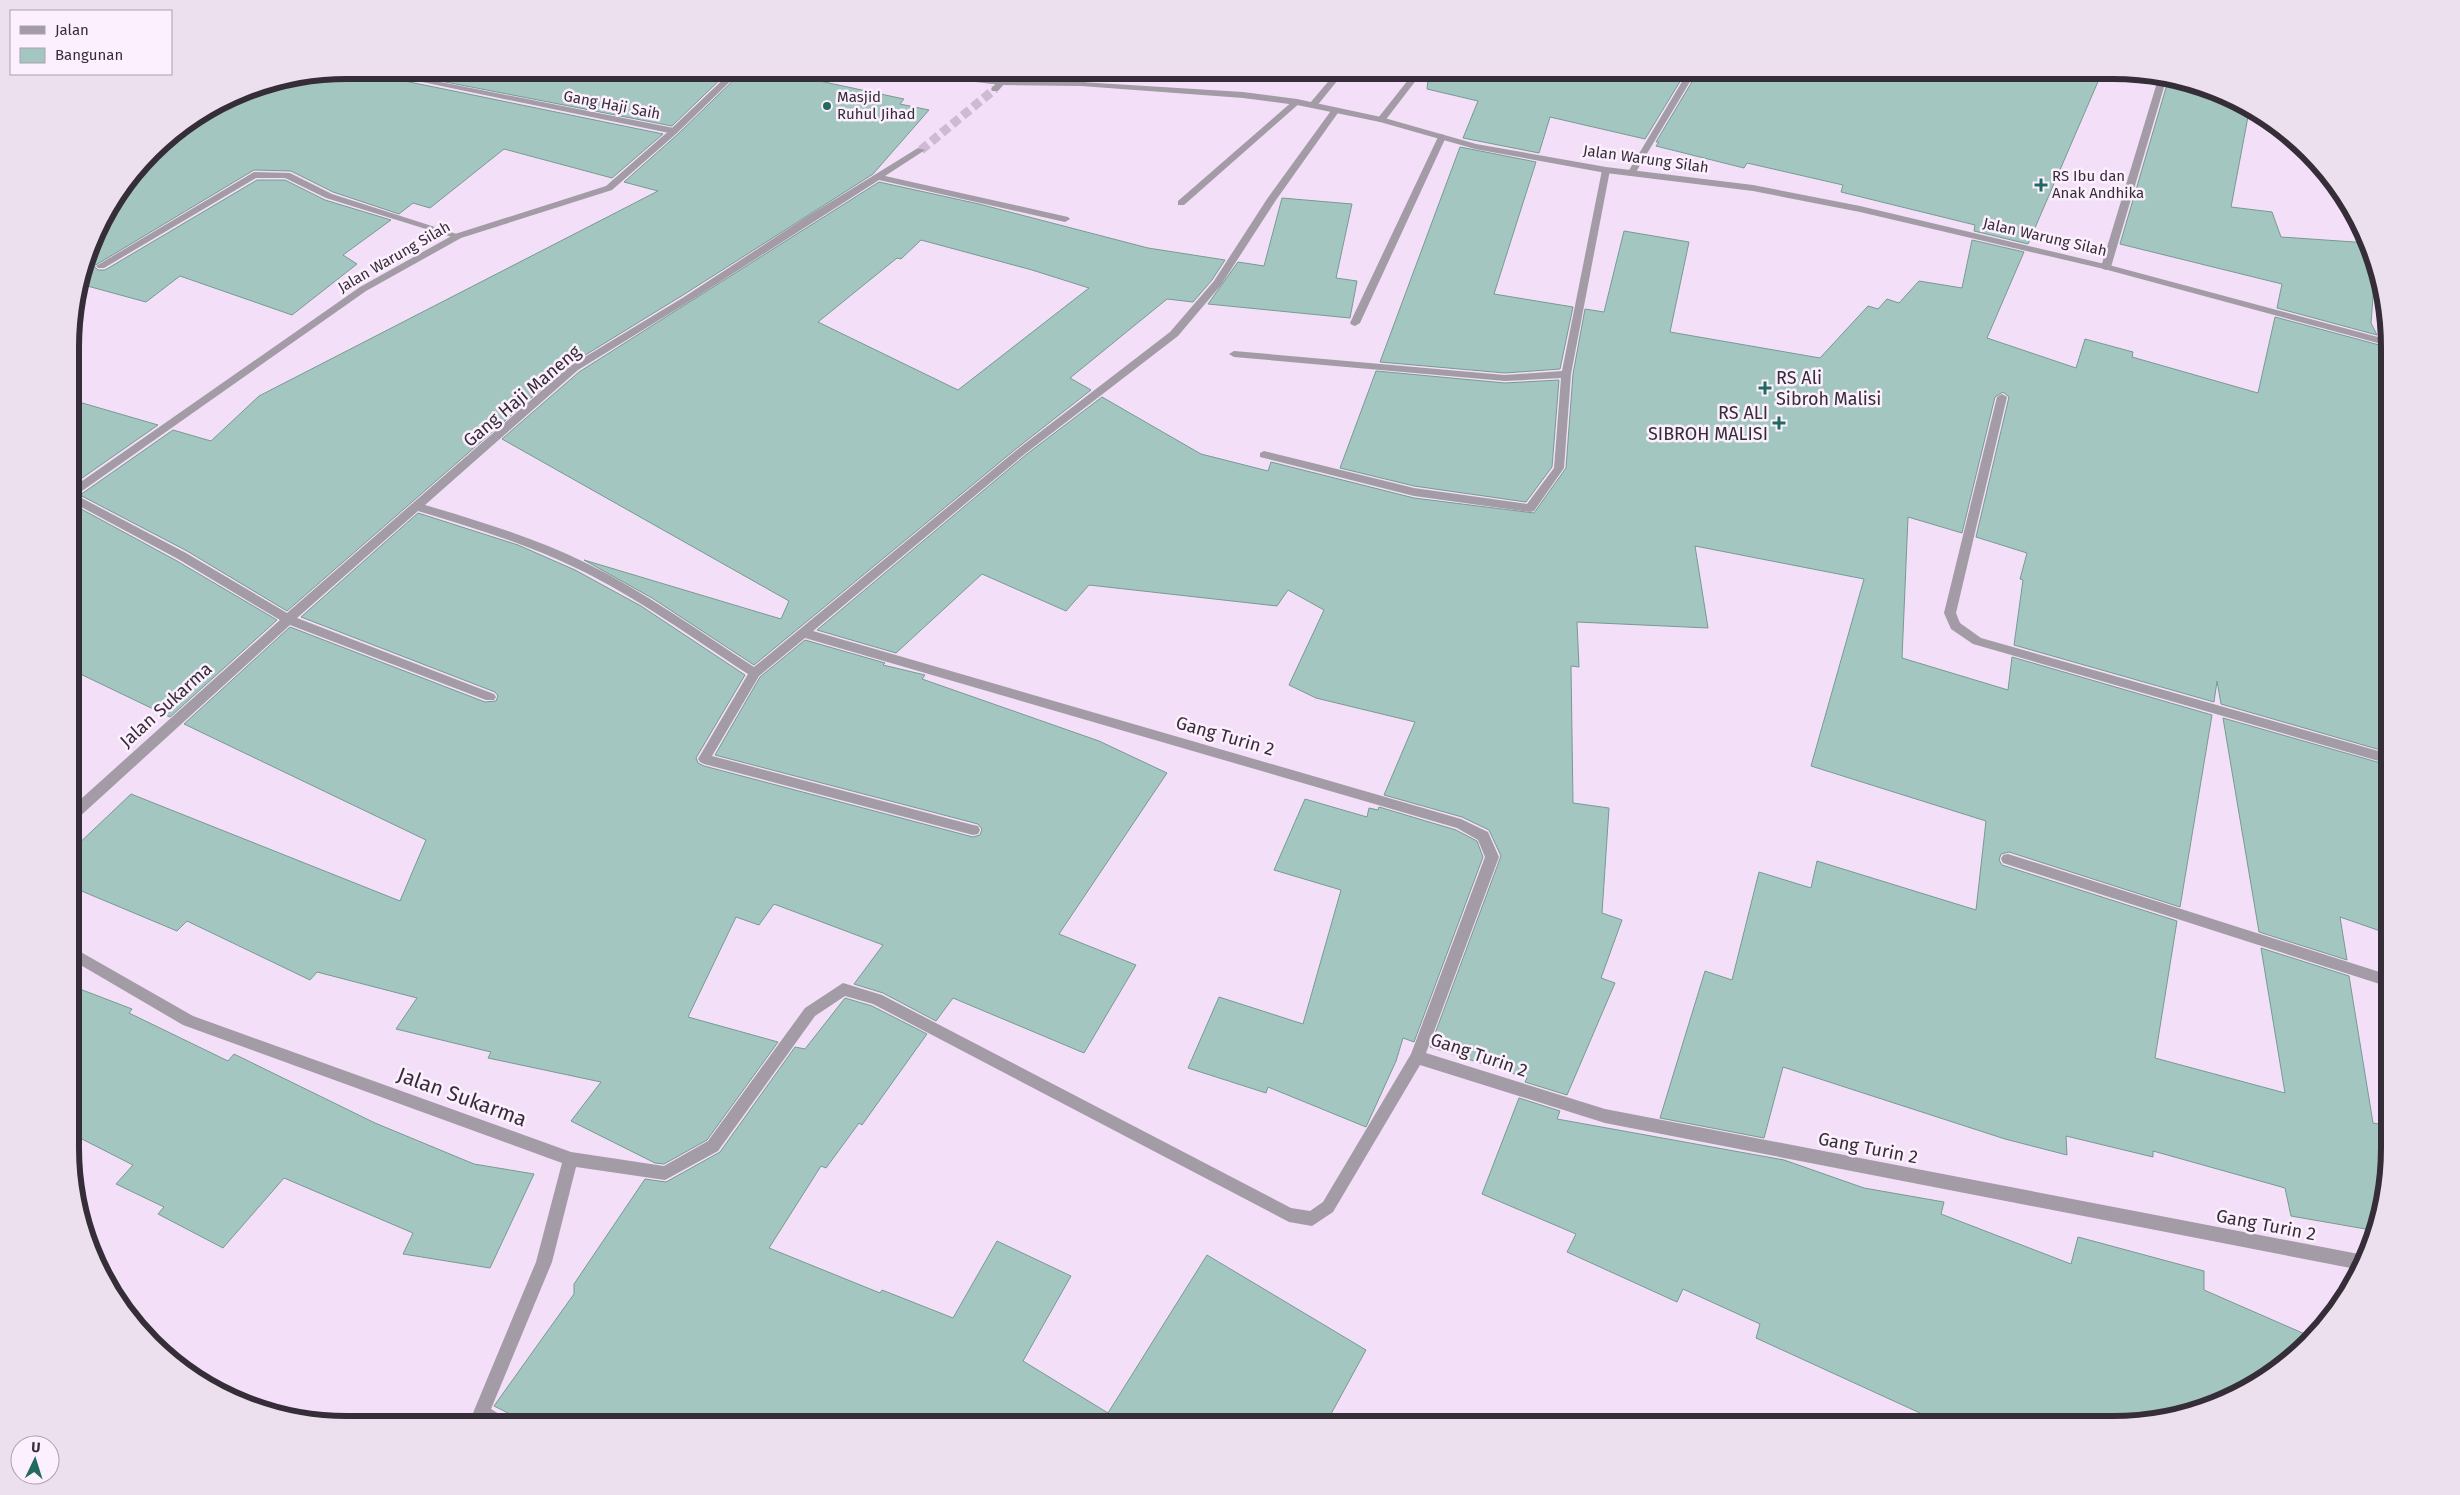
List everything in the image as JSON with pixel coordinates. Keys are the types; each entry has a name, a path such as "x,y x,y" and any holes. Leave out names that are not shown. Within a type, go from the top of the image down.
{"street":[{"name":"Gang Haji Saih","path":"418,79 674,131"},
{"name":"Jalan Warung Silah","path":"79,490 363,289 458,236 609,188 674,131 729,79"},
{"name":"Jalan Warung Silah","path":"950,79 998,86 1081,84 1244,95 1297,102 1381,120 1475,146 1606,170 1772,192 1869,212 2106,267 2381,341"},
{"path":"1081,84 1084,79"},
{"path":"1313,105 1335,79"},
{"path":"1381,120 1413,79"},
{"path":"1632,172 1688,79"},
{"path":"2106,267 2161,83"},
{"path":"1182,202 1297,102"},
{"path":"974,830 704,760 755,673 1022,452 1174,334 1218,283 1272,199 1336,110"},
{"path":"1355,323 1442,137"},
{"name":"Gang Haji Maneng","path":"287,621 574,368 687,299 811,218 921,150"},
{"path":"1264,455 1414,492 1530,508 1560,468 1566,374 1606,170"},
{"path":"101,266 254,175 287,175 329,196 458,236"},
{"path":"879,176 1065,219"},
{"path":"1234,354 1505,378 1566,374"},
{"path":"2002,397 1950,613 1955,626 1977,641 2381,757"},
{"path":"79,499 182,556 287,621 490,697"},
{"path":"418,507 487,527 532,544 595,573 755,673"},
{"name":"Jalan Sukarma","path":"79,809 287,621"},
{"name":"Gang Turin 2","path":"804,633 1461,824 1483,836 1492,857 1417,1057 1605,1116 2356,1262"},
{"path":"2008,860 2381,978"},
{"name":"Jalan Sukarma","path":"79,958 188,1021 571,1159 665,1173 713,1146 810,1012 843,989 877,999 1289,1215 1312,1219 1328,1207 1417,1057"},
{"path":"487,1416 482,1413 544,1262 571,1159"}],"building":[{"path":"329,79 395,79 663,134 612,178 504,149 430,208 413,203 399,214 333,192 291,171 254,170 94,266 98,270 105,270 257,180 285,180 325,200 391,220 343,255 357,264 292,315 180,276 146,302 86,286 93,260 106,228 134,183 170,145 212,115 228,106 260,93 294,84"},
{"path":"430,79 721,79 672,126"},
{"path":"735,79 810,79 904,99 900,104 929,110 873,174 569,365 287,611 187,551 80,495 173,430 211,441 259,396 658,191 624,182 678,134"},
{"path":"1428,79 1682,79 1645,139 1550,117 1539,153 1463,138 1478,101 1427,89"},
{"path":"1694,79 2099,79 2028,244 1974,231 1975,225 1841,192 1843,185 1747,163 1744,168 1656,146 1659,142 1656,142"},
{"path":"2167,84 2200,93 2232,106 2248,115 2231,207 2272,212 2281,237 2360,242 2374,285 2371,323 2377,335 2277,308 2282,284 2120,244"},
{"path":"1460,147 1536,162 1494,294 1573,307 1560,369 1505,373 1380,362"},
{"path":"879,182 979,204 1148,248 1225,260 1212,280 1193,302 1167,299 1070,378 1091,390 1017,448 754,665 652,598 584,560 781,619 789,601 502,439 579,372","holes":["921,240 1032,270 1089,288 958,390 818,322 897,258 901,259"]},
{"path":"1282,198 1352,204 1336,278 1357,281 1350,318 1208,304 1238,262 1264,266"},
{"path":"1624,231 1689,242 1670,332 1820,358 1868,306 1878,309 1887,299 1899,303 1919,281 1962,288 1972,240 2024,252 1987,338 2076,368 2085,339 2133,352 2132,357 2258,393 2275,317 2381,345 2381,750 2221,704 2217,681 2214,702 2014,645 2023,580 2020,579 2027,553 1976,537 2009,397 2003,392 1995,397 1962,533 1908,517 1902,658 2008,690 2012,657 2212,715 2180,907 2009,852 2001,854 1999,860 2002,865 2177,921 2155,1058 2285,1093 2261,948 2349,976 2373,1123 2381,1124 2379,1184 2369,1230 2291,1216 2285,1188 2153,1151 2153,1157 2066,1136 2067,1155 2005,1139 1783,1067 1764,1138 1660,1118 1705,971 1732,980 1759,872 1811,888 1817,861 1976,910 1986,821 1811,766 1864,579 1695,546 1708,628 1577,622 1579,667 1571,666 1573,803 1609,808 1602,913 1622,920 1601,978 1615,983 1567,1095 1525,1082 1527,1078 1430,1047 1501,856 1489,830 1462,817 1384,795 1415,722 1316,698 1289,685 1324,610 1288,590 1277,606 1089,585 1066,611 982,574 896,653 817,630 1027,454 1102,397 1201,454 1268,471 1271,462 1414,498 1534,513 1566,468 1573,374 1585,309 1604,312"},
{"path":"1376,371 1505,383 1559,380 1552,467 1526,502 1414,486 1340,468"},
{"path":"79,402 158,425 79,480"},
{"path":"79,508 177,561 277,620 170,717 79,673"},
{"path":"418,513 518,545 575,570 641,606 745,675 696,758 698,763 704,766 973,837 980,835 982,829 978,824 715,755 760,677 805,640 885,663 883,665 925,675 922,679 1099,741 1167,773 1059,934 1136,965 1084,1053 953,998 936,1021 883,993 854,984 883,945 774,904 759,925 736,917 688,1017 778,1042 707,1140 664,1164 655,1163 571,1121 601,1082 488,1058 491,1052 396,1029 417,998 317,972 310,980 187,921 177,931 79,890 79,843 131,794 400,901 426,840 184,724 290,627 485,702 496,701 498,696 495,692 301,617"},
{"path":"2223,718 2381,763 2381,931 2340,917 2347,960 2259,932"},
{"path":"1305,799 1367,817 1369,808 1378,810 1379,807 1456,830 1477,841 1483,857 1414,1042 1403,1038 1396,1061 1366,1127 1268,1087 1266,1093 1188,1068 1219,997 1303,1024 1341,890 1274,870"},
{"path":"79,989 132,1009 129,1013 228,1061 234,1054 375,1123 474,1164 534,1174 490,1268 403,1254 413,1233 284,1178 223,1248 158,1214 164,1207 116,1184 133,1165 79,1138"},
{"path":"845,998 872,1006 927,1034 862,1125 859,1123 826,1168 821,1166 769,1248 880,1293 882,1290 953,1318 997,1241 1071,1276 1023,1361 1108,1413 1207,1255 1366,1350 1330,1416 514,1416 494,1406 574,1294 574,1284 645,1179 666,1182 720,1152 795,1047 805,1049"},
{"path":"1519,1098 1560,1111 1557,1119 1784,1160 1864,1188 1944,1202 1941,1214 2071,1264 2078,1237 2204,1271 2204,1290 2306,1335 2277,1361 2232,1389 2200,1402 2166,1411 2131,1416 1919,1416 1920,1413 1756,1338 1760,1324 1683,1289 1677,1302 1567,1252 1576,1234 1482,1194"}],"tunnel":[{"path":"921,150 995,89"}],"place":[{"name":"Masjid Ruhul Jihad","path":"827,106"},
{"name":"RS Ibu dan Anak Andhika","path":"2041,185"},
{"name":"RS Ali Sibroh Malisi","path":"1765,388"},
{"name":"RS ALI SIBROH MALISI","path":"1779,423"}]}
